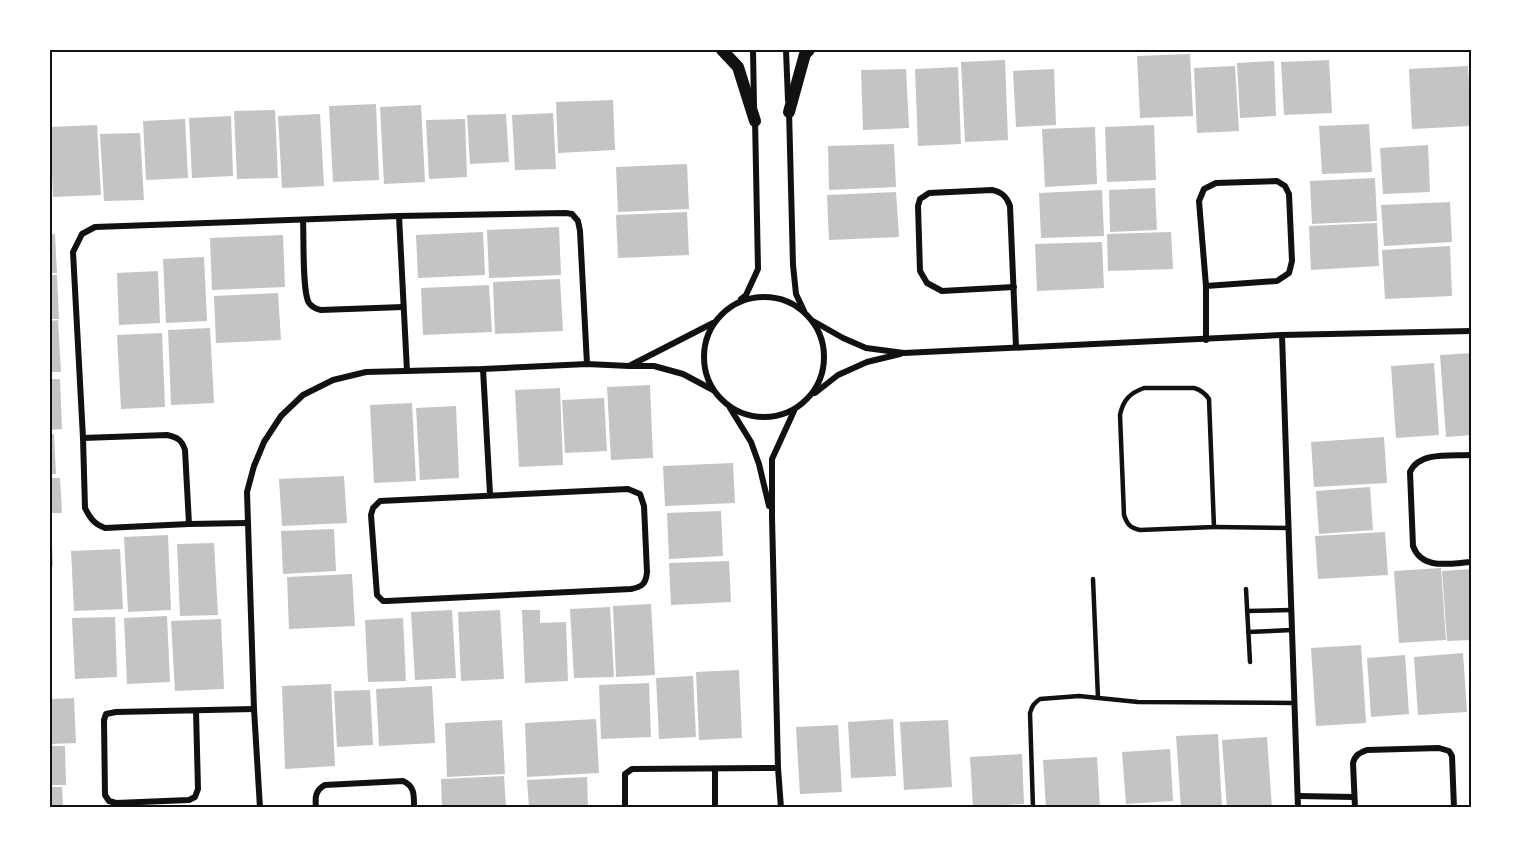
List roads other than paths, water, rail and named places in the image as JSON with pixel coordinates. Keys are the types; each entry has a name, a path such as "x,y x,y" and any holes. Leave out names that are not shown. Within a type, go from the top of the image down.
{"main road":[{"path":"722,50 738,67 755,121"},
{"path":"789,112 805,54 809,50"}],"street":[{"path":"753,50 758,269 746,295 713,323 706,339 703,357 705,374 713,390 729,407 751,442 772,517"},
{"path":"786,50 793,265 796,294 822,339 825,359 821,380 810,397"},
{"path":"1206,286 1277,281 1289,273 1292,261 1289,194 1285,186 1277,181 1267,181 1216,183 1204,189 1199,201 1206,286 1206,340"},
{"path":"1014,287 942,291 927,283 920,271 918,206 920,199 929,193 992,190 999,191 1009,201 1014,287 1016,347"},
{"path":"248,523 105,528 93,522 86,508 73,252 82,234 95,227 399,216 572,214 578,221 580,231 587,364"},
{"path":"399,216 407,371"},
{"path":"303,220 305,291 309,303 314,308 321,310 403,307"},
{"path":"731,306 749,298 768,296 787,301 804,311"},
{"path":"813,321 866,348 904,353 1282,335 1472,331"},
{"path":"629,366 713,323"},
{"path":"1282,335 1298,807"},
{"path":"729,407 744,415 761,418 778,417 794,411 838,375 867,362 904,353"},
{"path":"260,807 254,709 247,492 264,442 281,416 303,395 333,380 366,372 587,364 654,366 683,374 713,390"},
{"path":"483,369 490,494"},
{"path":"781,807 778,768 772,459 794,411"},
{"path":"83,438 167,435 177,438 184,450 189,524"},
{"path":"1472,455 1426,458 1413,465 1410,472 1413,546 1416,554 1428,563 1472,562"},
{"path":"628,489 639,494 642,499 644,517 647,572 644,585 631,590 387,601 380,598 376,590 371,515 376,504 385,500 490,494 628,489"},
{"path":"196,711 198,789 195,797 189,800 109,801 105,795 104,720 106,714 254,709"},
{"path":"1354,807 1353,763 1358,754 1367,750 1439,748 1449,752 1452,756 1454,807"},
{"path":"625,807 625,774 636,768 778,768"},
{"path":"715,769 715,807"},
{"path":"316,807 317,792 325,785 403,781 412,788 414,807"},
{"path":"1298,796 1354,797"}],"lane":[{"path":"1214,527 1209,399 1206,394 1194,388 1144,388 1135,391 1127,397 1120,415 1126,523 1140,530 1214,527 1288,528"},
{"path":"1093,579 1098,698"},
{"path":"1246,589 1250,662"},
{"path":"1247,611 1291,610"},
{"path":"1248,632 1292,630"},
{"path":"1034,807 1030,713 1031,707 1040,699 1079,696 1138,702 1294,703"}]}
